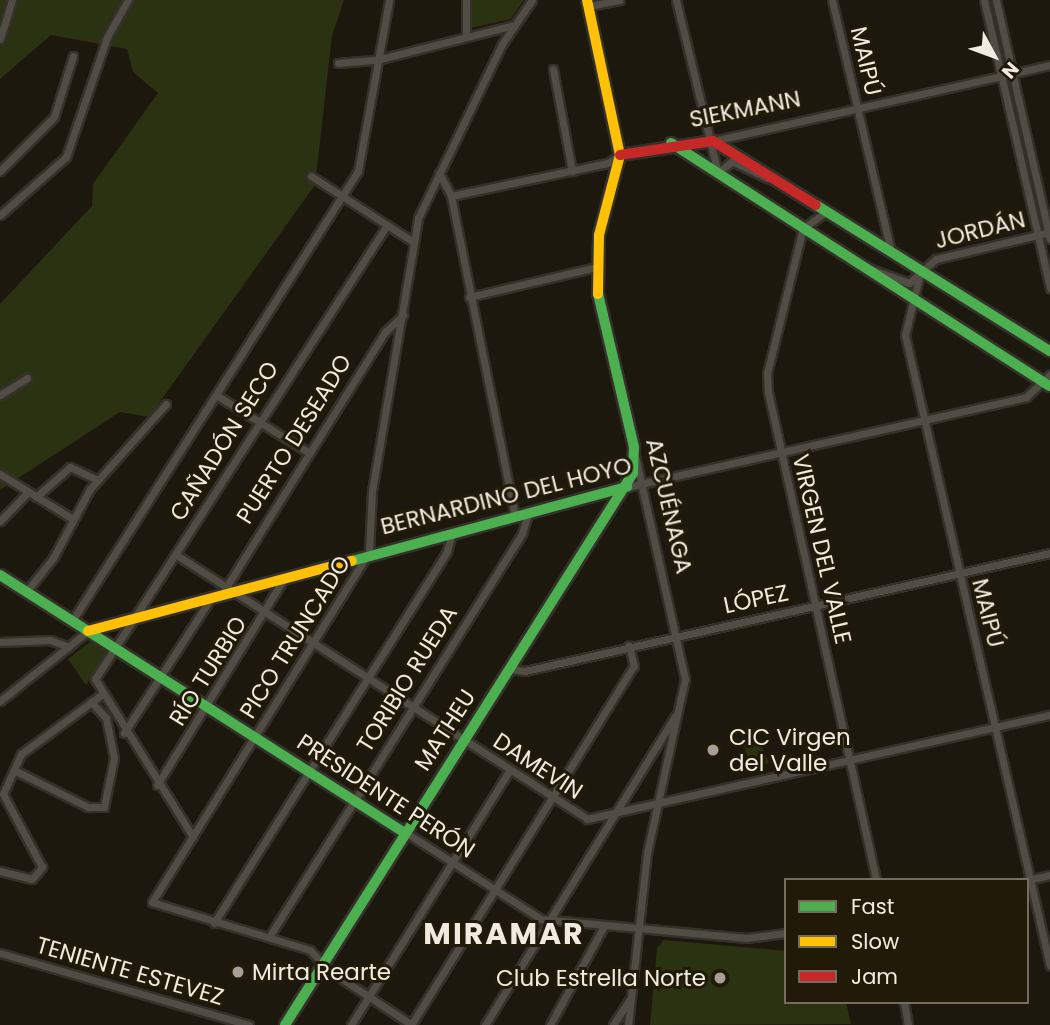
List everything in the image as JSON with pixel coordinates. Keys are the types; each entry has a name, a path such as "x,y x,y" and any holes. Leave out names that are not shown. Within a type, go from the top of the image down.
{"street":[{"path":"0,39 12,0"},
{"path":"0,215 66,157 107,37 128,0"},
{"path":"72,621 345,196 364,153 376,60 389,0"},
{"path":"466,0 466,35"},
{"name":"PICO TRUNCADO","path":"214,923 152,902 315,645 369,552 372,491 404,315 412,241 439,173 515,25 532,0"},
{"path":"588,3 619,0"},
{"path":"676,0 713,141 718,174"},
{"name":"MAIPÚ","path":"832,0 892,252"},
{"path":"984,0 1050,289"},
{"path":"996,0 1050,234"},
{"name":"AZCUÉNAGA","path":"588,3 620,155 596,267 635,457 678,635 685,679 657,805 638,929 628,1025"},
{"path":"338,63 376,60 466,35 515,25"},
{"path":"0,171 54,117 73,56"},
{"name":"SIEKMANN","path":"451,196 572,171 620,155 671,144 713,141 1050,65"},
{"path":"553,69 572,171"},
{"path":"713,141 1050,351"},
{"path":"671,144 1048,381"},
{"path":"718,174 732,161 778,181"},
{"path":"439,173 451,196 469,298 515,515"},
{"path":"311,176 412,241"},
{"path":"803,228 826,212"},
{"name":"CAÑADÓN SECO","path":"101,695 95,679 387,225"},
{"name":"VIRGEN DEL VALLE","path":"803,228 767,373 781,453 876,878"},
{"name":"JORDÁN","path":"868,268 906,284 936,259 1050,234"},
{"path":"469,298 596,267"},
{"name":"MAIPÚ","path":"921,269 904,328 958,573 998,728 1029,878"},
{"name":"PUERTO DESEADO","path":"225,589 308,452 386,332 404,315"},
{"path":"0,395 27,378"},
{"name":"BERNARDINO DEL HOYO","path":"0,701 88,631 135,615 225,589 627,487 1026,397 1048,381"},
{"path":"216,395 308,452"},
{"path":"26,592 97,480 166,404"},
{"name":"MATHEU","path":"285,1025 404,832 627,487 635,457"},
{"path":"36,497 70,467 97,480"},
{"path":"0,474 73,519"},
{"path":"0,521 28,492"},
{"name":"TORIBIO RUEDA","path":"269,937 522,533 529,511"},
{"path":"452,532 447,551 214,923 310,950 323,964 411,1025 550,796 634,666 629,646"},
{"name":"LÓPEZ","path":"510,669 629,646 1050,553"},
{"name":"DAMEVIN","path":"174,554 587,819 613,817 1050,715"},
{"name":"RÍO TURBIO","path":"158,785 267,614 285,574"},
{"name":"PRESIDENTE PERÓN","path":"0,575 494,891 550,921 746,938 784,933"},
{"path":"124,733 161,678 211,593"},
{"path":"0,642 37,639 69,647"},
{"path":"0,871 32,879 41,867 37,848 5,802 14,770 32,742 101,695 193,837"},
{"path":"14,770 88,807 104,807 114,758 106,718 91,702"},
{"path":"485,1025 678,712"},
{"path":"351,1025 509,771"},
{"path":"1029,880 1050,875"},
{"name":"MAIPÚ","path":"1029,880 1050,966"},
{"path":"550,1025 604,926"},
{"name":"TENIENTE ESTEVEZ","path":"0,953 249,1025"},
{"path":"613,1025 631,998"},
{"path":"904,1004 908,1025"}],"green space":[{"path":"0,0 344,0 332,36 315,185 149,417 120,412 0,490 0,304 92,206 93,184 158,93 133,72 127,49 51,35 0,79"},
{"path":"470,0 524,0 511,19 470,28"},
{"path":"90,642 115,647 86,685 68,659"},
{"path":"757,736 769,763 751,768 742,740"},
{"name":"Club Estrella Norte","path":"664,940 784,951 784,1004 846,1004 851,1024 650,1025 657,948"}],"traffic: fast":[{"path":"671,143 1050,386"},
{"path":"816,205 1050,351"},
{"path":"285,1025 633,473 634,447 598,294"},
{"path":"352,561 627,487"},
{"path":"0,575 404,832"}],"traffic: slow":[{"path":"587,0 620,155 599,235 598,294"},
{"path":"88,631 352,561"}],"traffic: jam":[{"path":"620,155 713,141 816,205"}],"place":[{"name":"CIC Virgen del Valle","path":"713,750"},
{"name":"Mirta Rearte","path":"238,972"},
{"name":"Club Estrella Norte","path":"720,978"}],"district":[{"name":"MIRAMAR","path":"504,934"}]}
